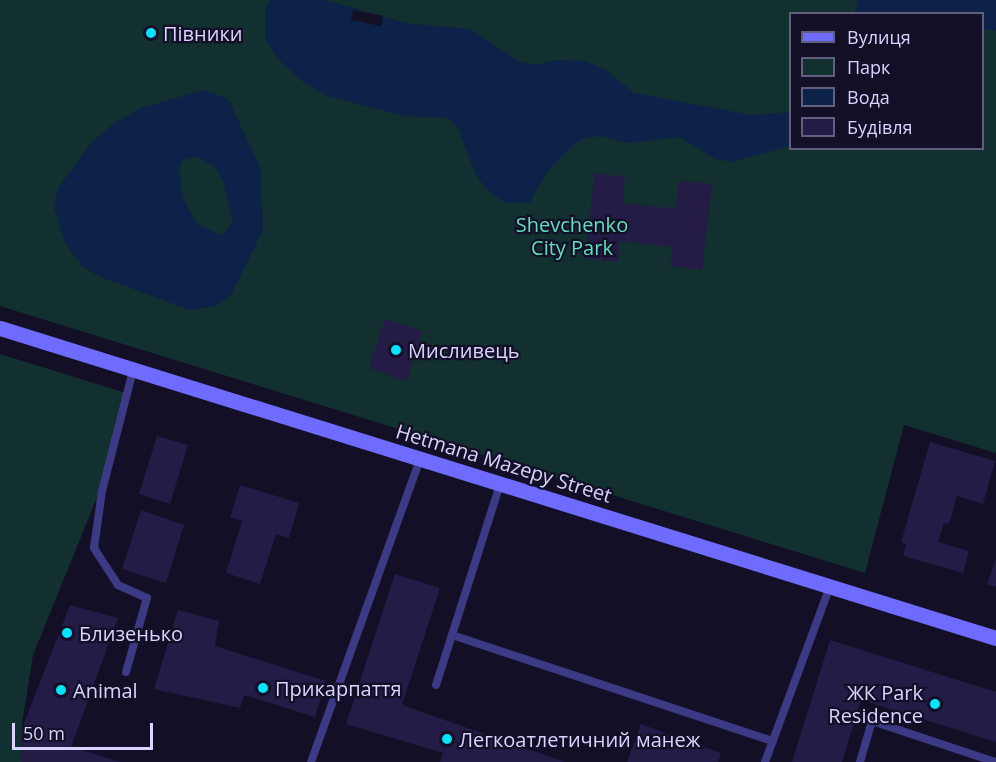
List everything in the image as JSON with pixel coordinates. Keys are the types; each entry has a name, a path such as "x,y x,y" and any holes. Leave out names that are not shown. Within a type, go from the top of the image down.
{"main road":[{"name":"Hetmana Mazepy Street","path":"0,328 996,638"}],"lane":[{"path":"126,672 147,598 118,585 94,548 102,491 133,370"},
{"path":"311,762 420,459"},
{"path":"436,684 500,484"},
{"path":"765,762 830,586"},
{"path":"452,635 773,741"},
{"path":"860,762 872,721 995,762"}],"green space":[{"name":"Shevchenko City Park","path":"0,0 996,0 996,453 904,425 865,573 0,306"},
{"path":"0,354 126,393 100,490 33,655 21,731 22,762 0,762"}],"water":[{"path":"270,0 326,0 405,23 470,29 518,61 537,65 554,60 585,61 606,70 634,93 751,115 789,112 789,146 732,162 715,159 680,137 627,143 599,136 582,139 549,170 529,203 505,203 488,191 476,175 458,129 448,118 404,116 328,96 304,83 277,58 265,38 265,11"},
{"path":"858,0 996,0 996,31 984,29 984,12 854,12"},
{"path":"204,90 228,99 261,169 263,230 231,295 216,306 190,310 98,276 82,266 65,243 54,208 58,188 90,144 113,124 141,108","holes":["196,157 214,166 223,181 233,222 222,235 197,224 183,198 179,169 183,160"]}],"pier":[{"path":"353,10 383,16 381,26 351,20"}],"building":[{"path":"595,173 625,177 622,203 676,209 679,181 712,184 702,270 670,266 672,247 620,241 618,262 585,258"},
{"name":"Мисливець","path":"385,319 423,331 406,381 369,368"},
{"path":"157,436 188,445 170,504 139,494"},
{"path":"930,442 995,461 983,504 957,496 949,524 944,523 938,542 969,551 963,573 903,556 906,544 901,542"},
{"path":"240,485 299,503 289,538 276,534 260,584 226,573 242,521 230,517"},
{"path":"141,510 184,525 166,583 122,569"},
{"path":"996,559 996,587 987,584"},
{"path":"395,574 440,588 402,705 565,762 440,762 443,753 346,724"},
{"path":"70,605 118,618 71,747 121,762 22,762 21,731"},
{"path":"178,610 219,621 215,646 326,681 315,717 244,695 240,708 154,689"},
{"name":"ЖК Park Residence","path":"830,640 996,692 996,742 861,700 842,762 792,762"},
{"path":"641,724 721,753 718,762 627,762"}],"place":[{"name":"Півники","path":"151,33"},
{"name":"Мисливець","path":"396,350"},
{"name":"Близенько","path":"67,633"},
{"name":"Прикарпаття","path":"263,688"},
{"name":"Animal","path":"61,690"},
{"name":"ЖК Park Residence","path":"935,704"},
{"name":"Легкоатлетичний манеж","path":"447,739"}]}
